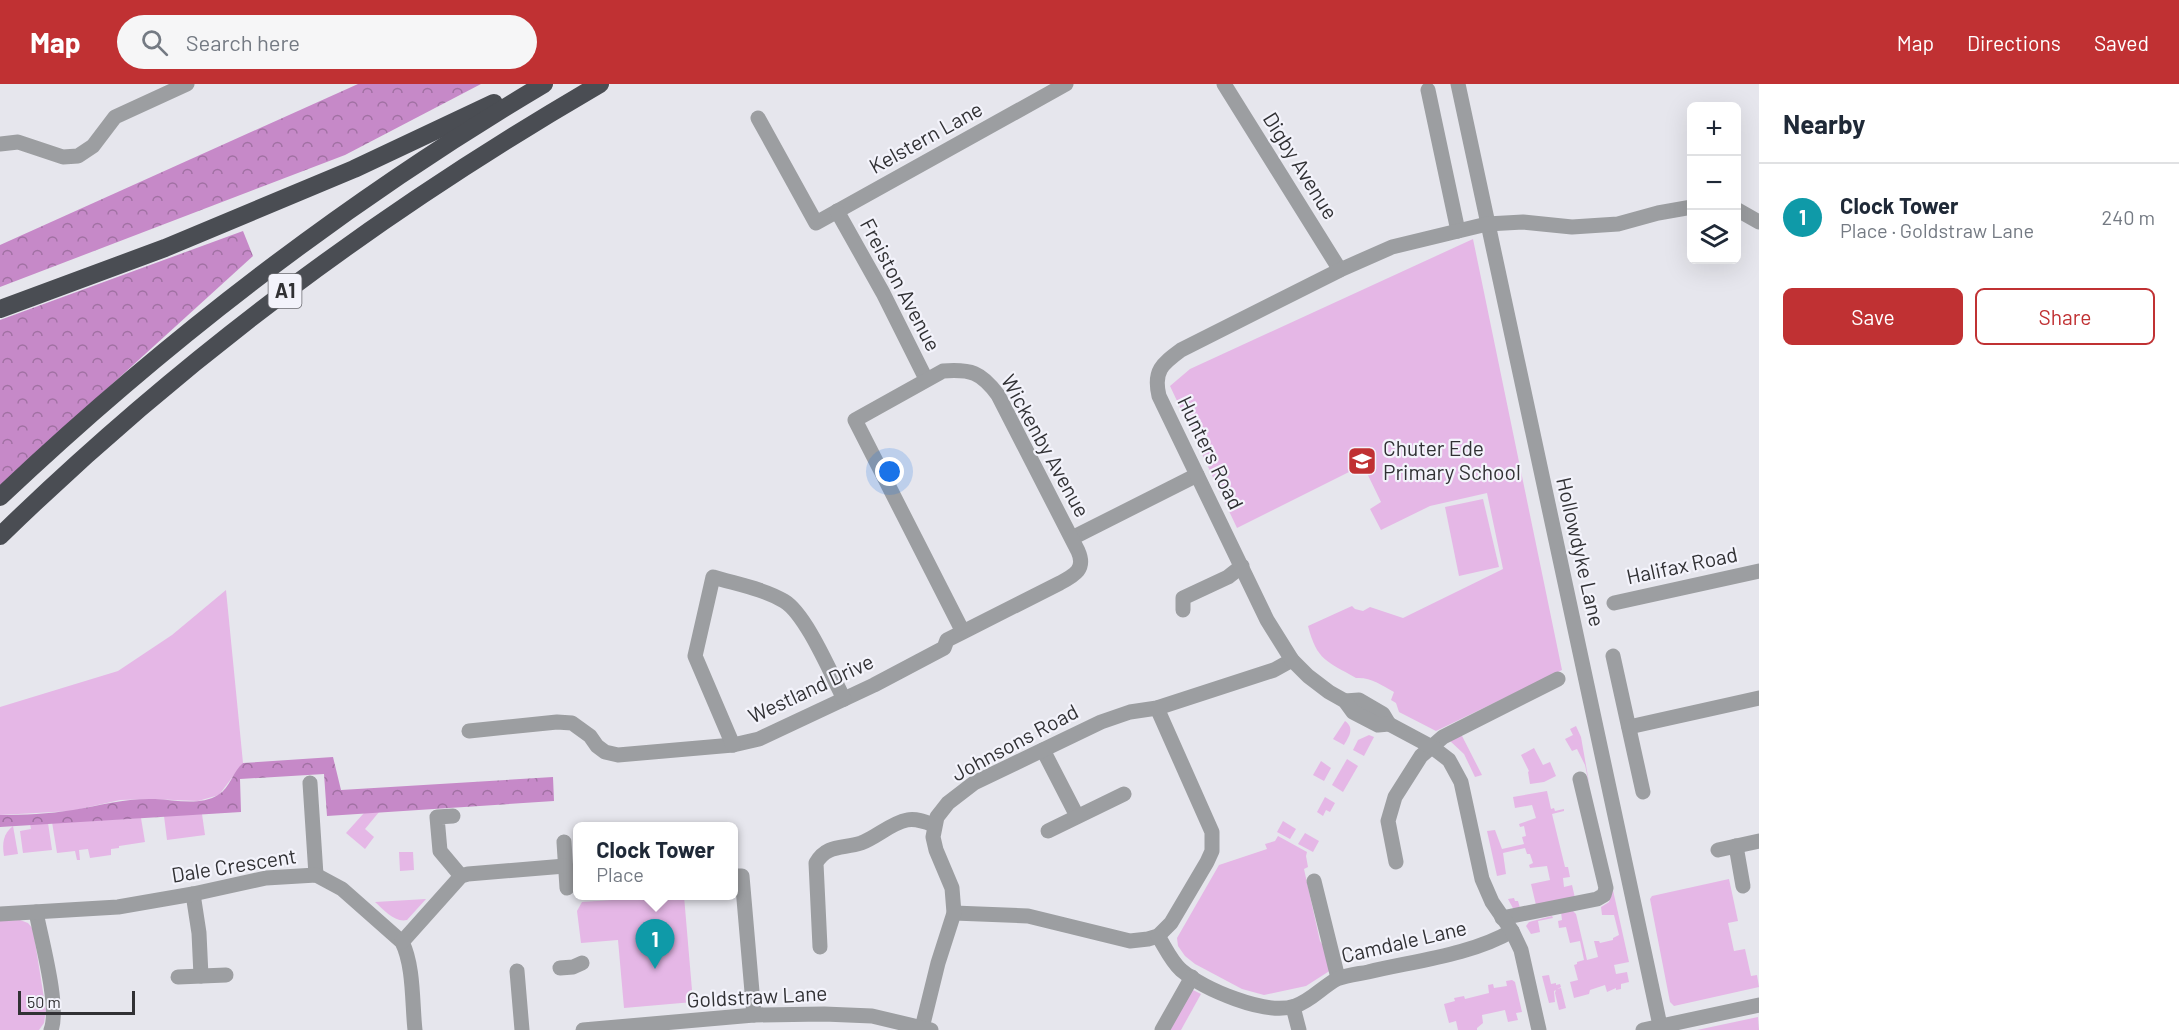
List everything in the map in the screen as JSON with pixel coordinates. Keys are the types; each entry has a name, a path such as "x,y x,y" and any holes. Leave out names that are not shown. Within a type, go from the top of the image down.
{"highway":[{"path":"0,309 165,248 343,173 533,84"},
{"name":"A1","path":"0,497 136,374 221,304 309,237 400,174 544,84"},
{"name":"A1","path":"0,536 133,413 220,340 311,271 442,180 600,84"}],"street":[{"path":"0,144 18,142 63,157 78,156 93,146 115,117 187,84"},
{"name":"Kelstern Lane","path":"758,118 816,223 1066,84"},
{"name":"Digby Avenue","path":"1224,84 1340,270"},
{"name":"Hollowdyke Lane","path":"1458,84 1661,1028"},
{"path":"1428,90 1458,231"},
{"name":"Hunters Road","path":"1539,1030 1521,950 1512,931 1492,902 1482,879 1461,782 1449,760 1432,747 1389,724 1378,725 1353,711 1345,701 1308,676 1292,660 1267,620 1159,396 1156,384 1163,363 1181,350 1340,270 1392,247 1487,224 1523,222 1572,226 1618,224 1687,208"},
{"path":"1739,210 1759,222"},
{"name":"Freiston Avenue","path":"837,211 883,293 926,379"},
{"name":"Wickenby Avenue","path":"963,632 855,420 926,379 943,371 959,370 980,375 988,382 998,395 1072,538 1082,559 1081,567"},
{"path":"1072,538 1197,475"},
{"path":"1183,610 1183,598 1228,577 1242,566"},
{"name":"Westland Drive","path":"469,732 557,722 572,723 590,736 605,752 618,755 733,745 759,739 944,648 947,640 1075,575 1081,567"},
{"name":"Halifax Road","path":"1614,603 1759,571"},
{"path":"733,745 695,656 713,577 777,597 794,608 844,699"},
{"path":"1613,656 1643,792"},
{"name":"Johnsons Road","path":"934,825 941,811 967,788 1101,722 1130,712 1157,708 1274,670 1292,660"},
{"path":"1396,862 1388,821 1395,797 1421,756 1443,737 1558,679"},
{"path":"1629,727 1759,698"},
{"path":"954,913 1028,916 1130,941 1158,936 1171,923 1212,851 1212,832 1157,708"},
{"path":"1043,750 1077,816"},
{"path":"1502,918 1597,900 1604,896 1606,888 1580,779"},
{"path":"310,783 316,875"},
{"path":"1048,831 1124,794"},
{"path":"453,816 437,817 440,851 461,876"},
{"path":"820,947 816,862 821,854 830,849 861,843 901,821 910,819 934,825 933,837 952,888 954,913 938,963 926,1029"},
{"path":"1718,850 1759,841"},
{"path":"564,842 567,888"},
{"path":"1736,846 1743,886"},
{"path":"415,1030 409,964 402,942 461,876 565,866"},
{"name":"Dale Crescent","path":"0,914 118,907 266,878 316,875 342,889 402,942"},
{"path":"738,876 742,876 754,1015"},
{"path":"1314,881 1338,978"},
{"path":"193,894 199,933 201,976"},
{"path":"36,912 53,1005 54,1023 51,1030"},
{"name":"Camdale Lane","path":"1293,1007 1308,1000 1338,978 1471,948 1512,931"},
{"path":"1158,936 1181,969 1229,997 1248,1004 1270,1008 1293,1007 1299,1030"},
{"path":"560,968 582,963"},
{"path":"517,971 522,1030"},
{"path":"178,977 226,975"},
{"path":"1162,1030 1192,977"},
{"path":"1644,1030 1759,1005"},
{"name":"Goldstraw Lane","path":"584,1030 754,1015 851,1014 872,1016 926,1029"}],"shaded area":[{"name":"Chuter Ede Primary School","path":"1473,239 1562,670 1436,731 1399,712 1396,703 1391,700 1394,692 1371,680 1356,678 1324,659 1311,638 1308,626 1352,606 1363,611 1370,607 1403,618 1503,569 1487,493 1430,506 1381,530 1370,509 1381,502 1363,465 1237,528 1170,386 1190,369"},
{"path":"1483,499 1499,567 1459,576 1445,507"},
{"path":"226,590 243,763 219,795 198,801 120,800 71,811 0,815 0,707 118,671 172,635"},
{"path":"1345,721 1350,730 1344,745 1333,739"},
{"path":"1576,726 1581,737 1590,788 1585,765 1577,749 1572,751 1565,739 1573,735 1570,729"},
{"path":"1461,734 1482,775 1475,777 1464,754 1449,740"},
{"path":"1369,735 1374,737 1364,756 1353,750 1358,740"},
{"path":"1534,748 1543,765 1550,762 1556,776 1544,782 1530,784 1529,771 1521,755"},
{"path":"1347,759 1358,766 1343,792 1332,785"},
{"path":"1321,761 1331,768 1324,781 1313,775"},
{"path":"1547,791 1551,809 1554,808 1555,811 1564,809 1564,811 1552,814 1565,867 1568,867 1570,877 1563,878 1564,887 1572,885 1575,898 1515,912 1508,899 1514,898 1518,901 1520,908 1536,905 1531,884 1550,880 1547,866 1530,868 1529,865 1533,863 1525,848 1503,853 1506,874 1497,876 1487,831 1495,830 1502,849 1524,844 1522,837 1526,836 1524,826 1520,827 1519,824 1536,818 1532,805 1515,808 1513,797"},
{"path":"1325,797 1335,803 1330,812 1326,810 1323,816 1317,812"},
{"path":"379,812 365,829 374,837 365,849 346,833 364,813"},
{"path":"202,814 205,835 167,840 164,816"},
{"path":"1596,814 1629,962 1614,965 1616,974 1627,972 1629,982 1621,984 1621,989 1616,990 1616,988 1607,992 1605,985 1590,990 1589,994 1574,998 1570,982 1578,980 1574,965 1584,960 1580,941 1570,943 1566,927 1559,928 1558,921 1562,920 1561,912 1573,911 1576,914 1587,960 1598,957 1594,941 1600,943 1613,940 1619,935 1614,915 1602,915 1601,907 1609,902 1612,891"},
{"path":"141,818 145,842 119,846 119,848 111,849 111,855 90,858 88,849 79,850 80,860 77,860 75,851 57,853 52,822"},
{"path":"1283,821 1296,829 1290,839 1277,832"},
{"path":"48,823 52,850 23,853 20,831 31,829 30,824"},
{"path":"13,826 18,854 4,856 4,839"},
{"path":"1305,833 1319,841 1313,852 1298,844"},
{"path":"1278,836 1307,852 1308,867 1304,869 1320,941 1325,949 1331,970 1306,986 1264,995 1242,989 1195,964 1178,946 1177,938 1219,865 1267,849 1265,844 1275,841"},
{"path":"399,852 413,852 414,870 400,871"},
{"path":"1729,879 1738,921 1728,923 1734,951 1745,949 1751,976 1757,975 1759,987 1674,1006 1670,1002 1650,899 1652,896"},
{"path":"426,899 407,920 398,920 375,902"},
{"path":"684,900 693,1002 624,1008 618,940 581,943 577,911 582,902"},
{"path":"1552,916 1553,918 1538,921 1540,932 1531,934 1526,926 1529,922"},
{"path":"20,920 28,923 33,929 46,1011 44,1023 39,1030 0,1030 0,921"},
{"path":"1549,975 1551,984 1560,984 1561,987 1554,991 1555,1002 1549,1003 1542,976"},
{"path":"1506,981 1515,982 1522,1012 1516,1013 1518,1020 1508,1022 1505,1010 1482,1015 1483,1023 1477,1030 1458,1030 1456,1021 1449,1023 1444,1004 1455,1001 1454,998 1464,996 1465,999 1489,993 1488,985 1493,984 1494,988 1507,986"},
{"path":"1561,988 1566,1008 1559,1010 1555,993 1556,989"},
{"path":"1191,989 1201,994 1181,1030 1170,1030"},
{"path":"1758,1017 1759,1030 1697,1030"}],"green space":[{"path":"358,84 481,84 345,155 0,287 0,245"},
{"path":"243,231 253,256 0,486 0,320"},
{"path":"333,757 341,790 553,777 554,801 327,816 324,774 240,779 241,812 0,827 0,815 73,810 134,800 187,802 203,800 222,792 243,763"}],"place":[{"name":"Chuter Ede Primary School","path":"1362,461"},
{"name":"Clock Tower","path":"655,969"}]}
